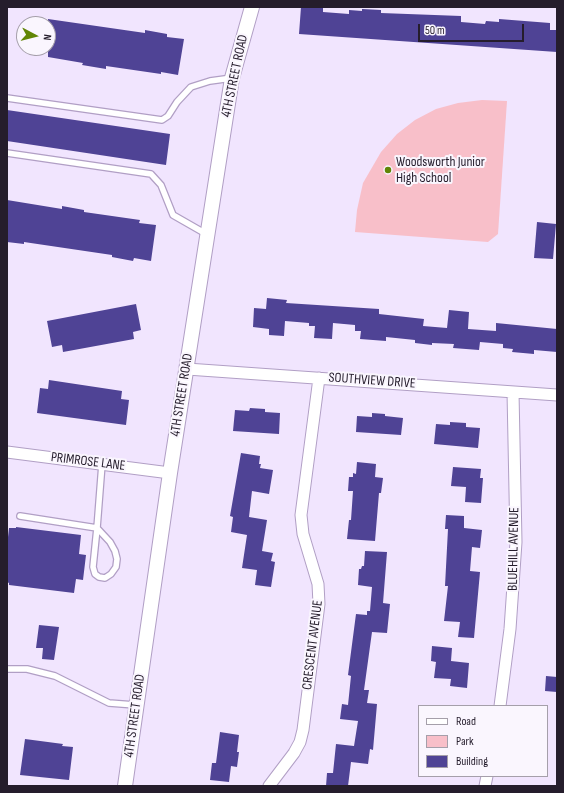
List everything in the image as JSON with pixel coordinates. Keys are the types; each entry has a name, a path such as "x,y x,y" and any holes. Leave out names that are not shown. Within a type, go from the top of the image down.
{"street":[{"name":"4TH STREET ROAD","path":"125,786 170,473 232,78 252,7"},
{"name":"SOUTHVIEW DRIVE","path":"187,369 557,395"},
{"name":"CRESCENT AVENUE","path":"270,786 294,753 301,738 319,604 318,584 303,534 301,515 319,378"},
{"name":"BLUEHILL AVENUE","path":"500,705 510,629 516,542 513,392"},
{"name":"PRIMROSE LANE","path":"7,452 170,473"}],"lane":[{"path":"7,98 162,120 168,116 177,102 191,87 210,81 232,78"},
{"path":"7,153 151,174 160,185 174,215 208,235"},
{"path":"20,516 97,528 110,542 117,559 116,567 111,574 105,578 95,574 93,567 97,528 102,464"},
{"path":"7,669 27,669 55,676 110,703 136,705"}],"green space":[{"path":"482,100 507,101 498,234 488,242 355,232 357,210 363,183 381,152 397,134 415,120 436,109 458,103"}],"building":[{"path":"301,7 323,7 323,12 349,14 349,10 362,11 362,9 381,10 381,13 461,16 461,22 485,24 486,21 499,22 499,19 550,23 550,30 557,30 557,52 299,34"},
{"path":"56,20 145,33 145,30 167,34 167,37 184,39 178,75 106,66 106,69 82,65 83,63 48,57 56,56"},
{"path":"7,110 170,134 166,165 7,141"},
{"path":"7,200 62,209 62,206 84,210 84,212 140,220 139,223 156,225 151,261 134,258 133,261 112,257 112,255 24,242 24,244 7,242"},
{"path":"537,222 556,224 553,259 534,258"},
{"path":"267,298 287,300 286,303 379,309 379,314 424,319 423,326 447,328 449,310 469,312 468,329 496,331 496,323 557,329 557,352 534,350 534,354 512,352 513,349 503,348 503,344 480,342 479,350 453,348 454,344 432,343 432,345 415,343 415,340 386,337 386,341 360,339 361,331 355,331 355,325 333,323 332,339 314,338 315,326 309,326 309,323 285,321 284,336 269,335 269,329 253,327 254,308 266,309"},
{"path":"136,304 141,330 133,332 134,339 63,352 62,345 52,347 47,321"},
{"path":"49,380 122,391 121,399 129,400 126,425 37,413 40,388 48,389"},
{"path":"250,408 265,409 265,412 280,413 279,434 233,431 235,410 249,411"},
{"path":"372,413 403,418 401,435 356,432 357,416 372,417"},
{"path":"450,422 466,423 466,427 480,428 478,448 434,444 436,424 450,425"},
{"path":"241,453 260,456 260,468 273,470 269,494 252,491 249,517 267,520 262,551 273,553 271,561 275,562 271,587 255,585 257,570 242,568 247,535 231,532 233,517 230,516"},
{"path":"357,462 376,464 375,477 383,478 381,493 379,493 375,541 347,539 349,520 351,520 353,491 348,491 349,477 353,477 353,473 356,474"},
{"path":"453,467 481,469 480,478 483,478 481,503 465,502 466,487 451,486"},
{"path":"446,515 464,516 464,528 482,530 480,548 472,547 470,571 480,572 474,638 458,637 460,622 444,621 448,586 445,586 448,529 445,529"},
{"path":"16,527 81,535 79,554 86,555 83,580 76,579 74,593 9,585 7,582 7,546 9,528"},
{"path":"365,551 387,552 383,603 390,604 387,633 372,632 364,690 369,690 367,703 377,704 373,750 370,749 368,764 351,762 348,786 326,786 327,773 333,773 336,744 354,746 358,721 340,719 342,704 348,705 351,676 348,675 356,614 367,615 367,611 370,611 372,587 358,585 359,569 364,566"},
{"path":"39,625 59,627 54,660 42,659 43,648 36,648"},
{"path":"432,646 452,648 451,661 469,663 467,688 450,686 451,679 434,678 436,662 431,661"},
{"path":"546,676 557,677 557,692 545,691"},
{"path":"220,732 239,735 237,767 231,766 229,782 210,780 212,763 216,763"},
{"path":"25,739 63,744 62,746 73,747 69,780 20,775"}],"place":[{"name":"Woodsworth Junior High School","path":"388,170"}]}
